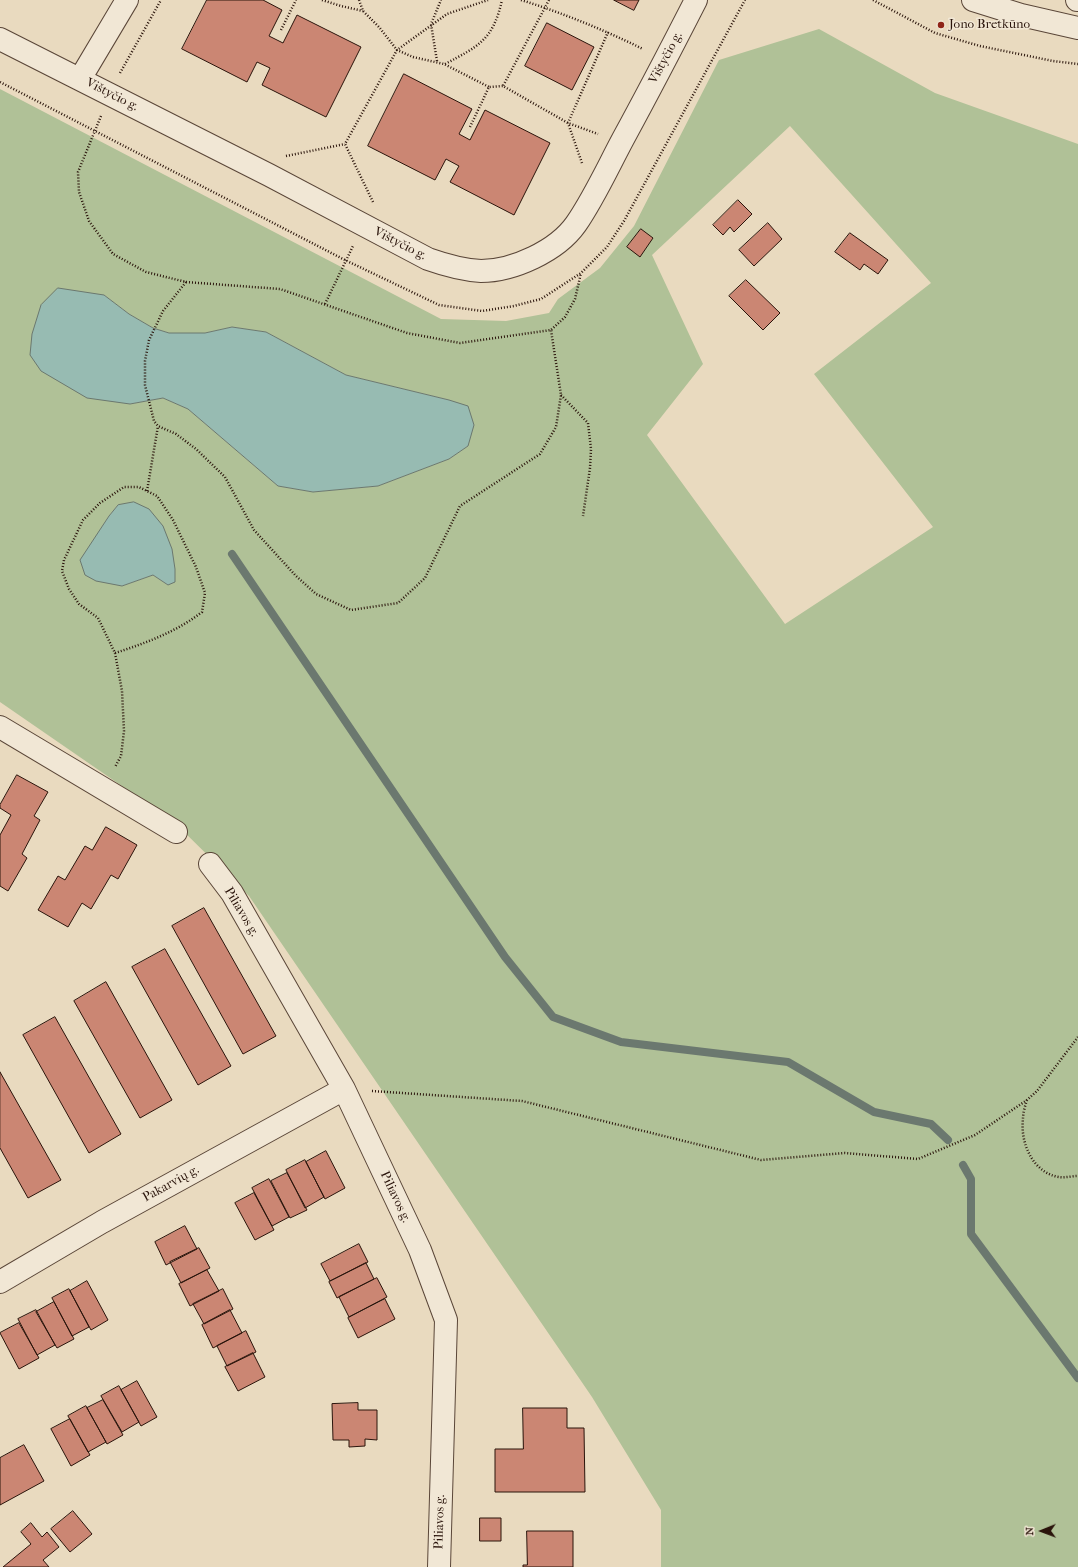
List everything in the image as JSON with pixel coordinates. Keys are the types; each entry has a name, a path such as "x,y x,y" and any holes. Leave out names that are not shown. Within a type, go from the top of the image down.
{"street":[{"path":"80,79 127,0"},
{"name":"Vištyčio g.","path":"0,39 269,175 428,259 453,268 482,271 508,266 534,258 557,243 575,225 638,111 696,0"},
{"path":"973,0 1021,15 1078,28"},
{"path":"0,727 176,832"},
{"name":"Piliavos g.","path":"210,864 232,893 344,1089 420,1250 446,1320 439,1567"},
{"name":"Pakarvių g.","path":"0,1282 102,1222 344,1089"}],"path":[{"path":"161,0 109,94 78,172 79,192 89,221 113,254 146,272 186,282 280,289 407,333 460,343 551,330 564,317 575,299 582,272"},
{"path":"281,30 296,0"},
{"path":"322,0 363,11"},
{"path":"359,0 363,11 379,27 396,50 413,56 437,61 489,88 503,86 568,123 599,135 603,128"},
{"path":"437,61 431,24 441,0"},
{"path":"290,160 282,157 345,144 396,50 447,14 488,0"},
{"path":"444,64 475,48 489,34 498,17 502,0"},
{"path":"521,0 545,7 608,32 645,50 648,44"},
{"path":"503,86 549,0"},
{"path":"0,82 345,260 439,305 482,310 514,306 541,299 582,272 606,247 624,222 745,0"},
{"path":"873,0 935,33 980,46 1053,61 1078,64"},
{"path":"586,160 583,166 568,123 608,32"},
{"path":"120,73 126,76"},
{"path":"470,127 489,88"},
{"path":"345,144 375,205 368,201"},
{"path":"325,304 345,260 363,226"},
{"path":"186,282 163,311 149,340 145,361 145,386 154,421 158,426 176,434 196,449 225,477 254,530 296,576 316,594 351,610 398,603 425,578 460,506 540,454 556,427 561,395 551,330"},
{"path":"561,395 588,423 591,450 583,516"},
{"path":"147,490 158,426"},
{"path":"104,789 121,756 124,731 122,691 115,653 98,618 79,604 69,589 62,571 64,560 83,520 100,503 124,487 139,487 157,496 174,520 196,567 205,593 202,612 193,619 151,641 115,653"},
{"path":"344,1089 522,1101 761,1160 845,1153 918,1159 975,1135 1027,1100 1037,1091 1078,1037"},
{"path":"1027,1100 1022,1120 1025,1144 1031,1159 1047,1173 1060,1177 1078,1176"}],"green space":[{"path":"819,29 935,93 1078,144 1078,1567 661,1567 661,1510 592,1397 249,896 174,822 0,702 0,89 441,319 506,321 549,313 558,299 600,268 634,226 719,60","holes":["790,126 931,283 814,374 933,527 785,624 647,435 703,364 652,255","104,295 129,314 153,328 169,333 205,333 232,327 266,332 346,375 449,400 468,446 449,459 378,486 313,492 278,486 188,409 163,398 130,404","118,505 168,585 153,575 122,586 98,534"]}],"water":[{"path":"58,288 104,295 129,314 153,328 169,333 205,333 232,327 266,332 346,375 468,406 474,425 468,446 449,459 378,486 313,492 278,486 188,409 163,398 130,404 87,398 41,371 30,355 32,334 41,305"},
{"path":"134,502 149,509 163,526 172,549 175,582 168,585 153,575 122,586 96,581 85,575 80,560 109,516 118,505"}],"building":[{"path":"207,0 263,0 282,10 269,36 283,43 297,15 361,47 326,117 262,85 270,68 257,62 247,82 182,49"},
{"path":"614,0 639,0 634,10"},
{"path":"547,23 594,47 572,90 525,66"},
{"path":"404,74 472,109 459,134 470,140 485,110 550,143 514,215 450,182 459,166 446,159 435,180 368,146"},
{"path":"738,200 752,214 734,232 730,227 723,235 713,225"},
{"path":"768,223 782,239 754,266 739,250"},
{"path":"641,229 653,238 640,257 627,247"},
{"path":"850,233 888,260 878,274 864,264 860,270 835,252"},
{"path":"746,280 780,313 763,330 729,296"},
{"path":"17,775 48,792 34,816 40,820 22,854 27,858 8,891 0,886 0,835 11,815 0,808 0,805"},
{"path":"106,827 137,845 118,879 111,875 91,909 82,903 68,927 38,910 58,876 65,880 85,846 92,850"},
{"path":"204,908 276,1036 243,1054 172,926"},
{"path":"165,949 231,1066 198,1085 132,967"},
{"path":"106,982 172,1100 140,1118 74,1001"},
{"path":"55,1017 121,1134 89,1153 23,1035"},
{"path":"0,1072 61,1180 28,1198 0,1148"},
{"path":"326,1151 345,1188 325,1199 306,1162"},
{"path":"305,1160 324,1197 305,1208 286,1170"},
{"path":"287,1173 307,1210 290,1218 271,1181"},
{"path":"269,1179 289,1217 272,1226 252,1188"},
{"path":"254,1193 274,1230 255,1240 235,1203"},
{"path":"185,1226 197,1249 166,1265 155,1242"},
{"path":"359,1244 368,1262 330,1281 321,1264"},
{"path":"199,1248 210,1268 181,1283 170,1262"},
{"path":"366,1263 374,1279 337,1298 329,1282"},
{"path":"207,1270 219,1291 190,1306 179,1284"},
{"path":"377,1278 387,1297 349,1317 339,1297"},
{"path":"87,1281 108,1320 91,1330 70,1291"},
{"path":"69,1289 89,1327 72,1336 52,1298"},
{"path":"223,1289 233,1309 204,1324 193,1304"},
{"path":"385,1299 395,1319 358,1338 348,1318"},
{"path":"54,1302 74,1339 57,1348 36,1312"},
{"path":"36,1310 55,1345 37,1355 18,1319"},
{"path":"230,1310 242,1333 213,1348 202,1325"},
{"path":"19,1323 39,1358 19,1369 0,1333"},
{"path":"246,1331 256,1352 227,1366 217,1346"},
{"path":"253,1353 265,1377 238,1391 225,1367"},
{"path":"137,1381 157,1417 141,1426 121,1390"},
{"path":"119,1386 139,1422 122,1432 101,1396"},
{"path":"103,1400 123,1435 107,1444 87,1408"},
{"path":"358,1403 358,1410 377,1410 377,1440 365,1439 365,1446 349,1447 349,1440 333,1440 332,1404"},
{"path":"86,1406 106,1442 88,1452 68,1416"},
{"path":"523,1408 567,1408 567,1428 584,1428 585,1492 495,1492 495,1449 523,1449"},
{"path":"70,1419 90,1455 71,1466 51,1429"},
{"path":"24,1445 44,1481 0,1505 0,1458"},
{"path":"73,1511 92,1534 70,1552 51,1529"},
{"path":"480,1518 501,1518 501,1541 480,1541"},
{"path":"31,1523 42,1537 47,1532 59,1547 43,1560 49,1567 3,1567 31,1544 21,1532"},
{"path":"527,1531 573,1531 573,1567 523,1567 523,1565 527,1565"}],"waterway":[{"path":"232,554 505,957 553,1017 621,1042 788,1062 874,1112 931,1124 948,1140"},
{"path":"963,1165 971,1179 971,1234 1078,1378"}],"place":[{"name":"Jono Bretkūno","path":"941,25"}]}
